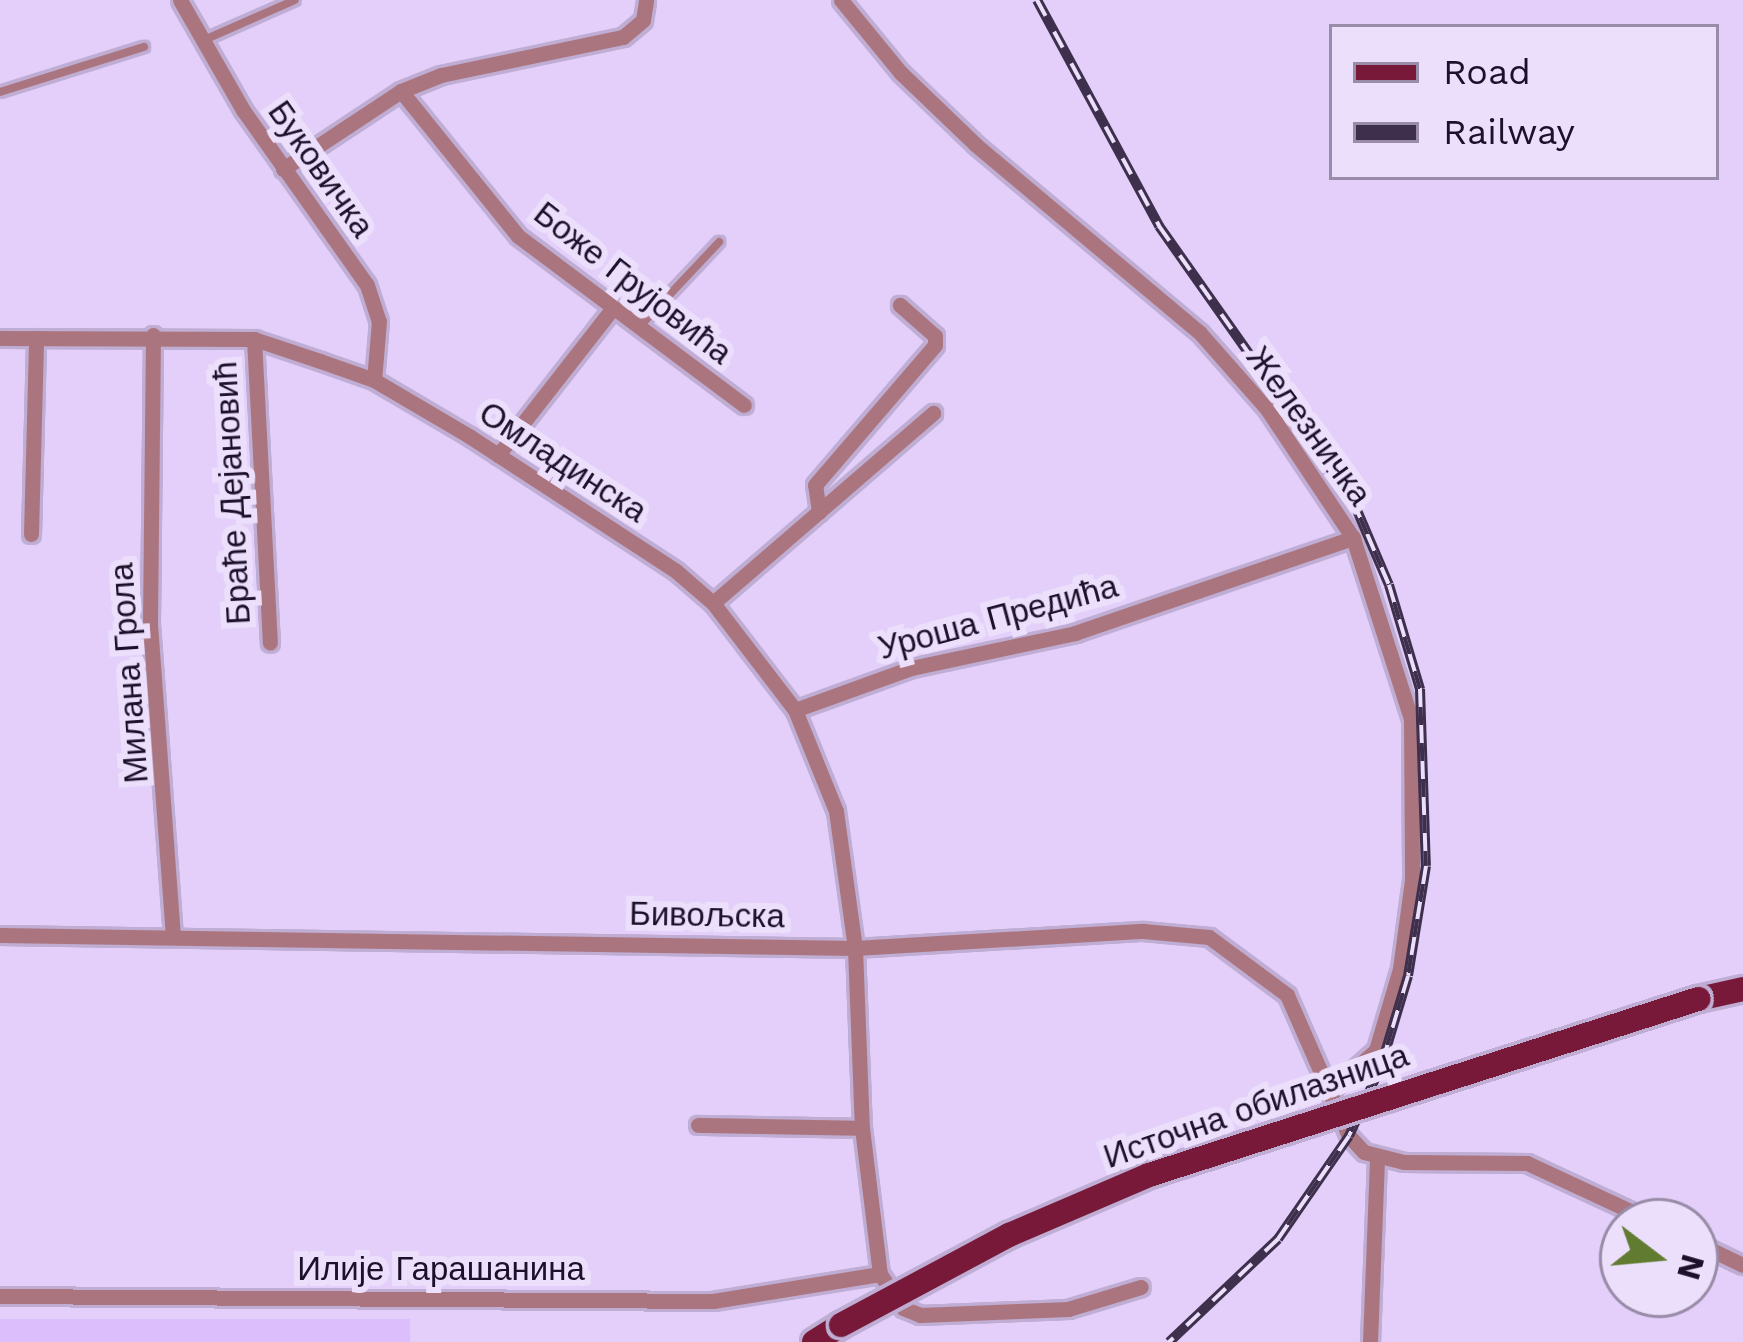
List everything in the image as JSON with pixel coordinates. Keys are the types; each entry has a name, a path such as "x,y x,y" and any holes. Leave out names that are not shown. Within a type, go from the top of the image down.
{"main road":[{"name":"Источна обилазница","path":"814,1342 1009,1234 1149,1175 1698,999 1743,989"}],"street":[{"name":"Буковичка","path":"180,0 283,169 376,304 374,380"},
{"path":"283,169 401,91 441,75 623,37 643,20 646,0"},
{"name":"Железничка","path":"842,0 901,73 976,146 1200,333 1267,409 1353,538 1411,719 1412,880 1381,1037 1330,1091"},
{"name":"Боже Грујовића","path":"401,91 518,236 744,406"},
{"path":"819,512 815,484 935,345 935,336 900,305"},
{"path":"498,455 613,308"},
{"name":"Омладинска","path":"0,338 153,335 254,340 374,380 498,455 713,603 795,710 836,811 855,948"},
{"name":"Милана Грола","path":"153,335 150,624 173,935"},
{"path":"31,534 36,338"},
{"name":"Браће Дејановић","path":"254,340 270,643"},
{"path":"713,603 933,413"},
{"name":"Уроша Предића","path":"795,710 911,668 1075,633 1353,538"},
{"name":"Бивољска","path":"0,935 855,948 1144,931 1209,938 1287,994 1354,1144 1377,1157"},
{"path":"855,948 862,1128 880,1274 903,1308 920,1315 1068,1309 1141,1287"},
{"path":"698,1125 862,1128"},
{"path":"1370,1342 1377,1157 1526,1163 1602,1198"},
{"name":"Илије Гарашанина","path":"0,1296 712,1301 880,1274"}],"lane":[{"path":"204,40 295,0"},
{"path":"0,92 144,47"},
{"path":"639,327 719,242"}],"shaded area":[{"path":"0,1319 410,1319 410,1342 0,1342"}],"railway":[{"path":"1037,0 1159,226 1353,501 1389,585 1420,689 1426,866 1408,976 1381,1066 1349,1136 1278,1239 1169,1342"}]}
